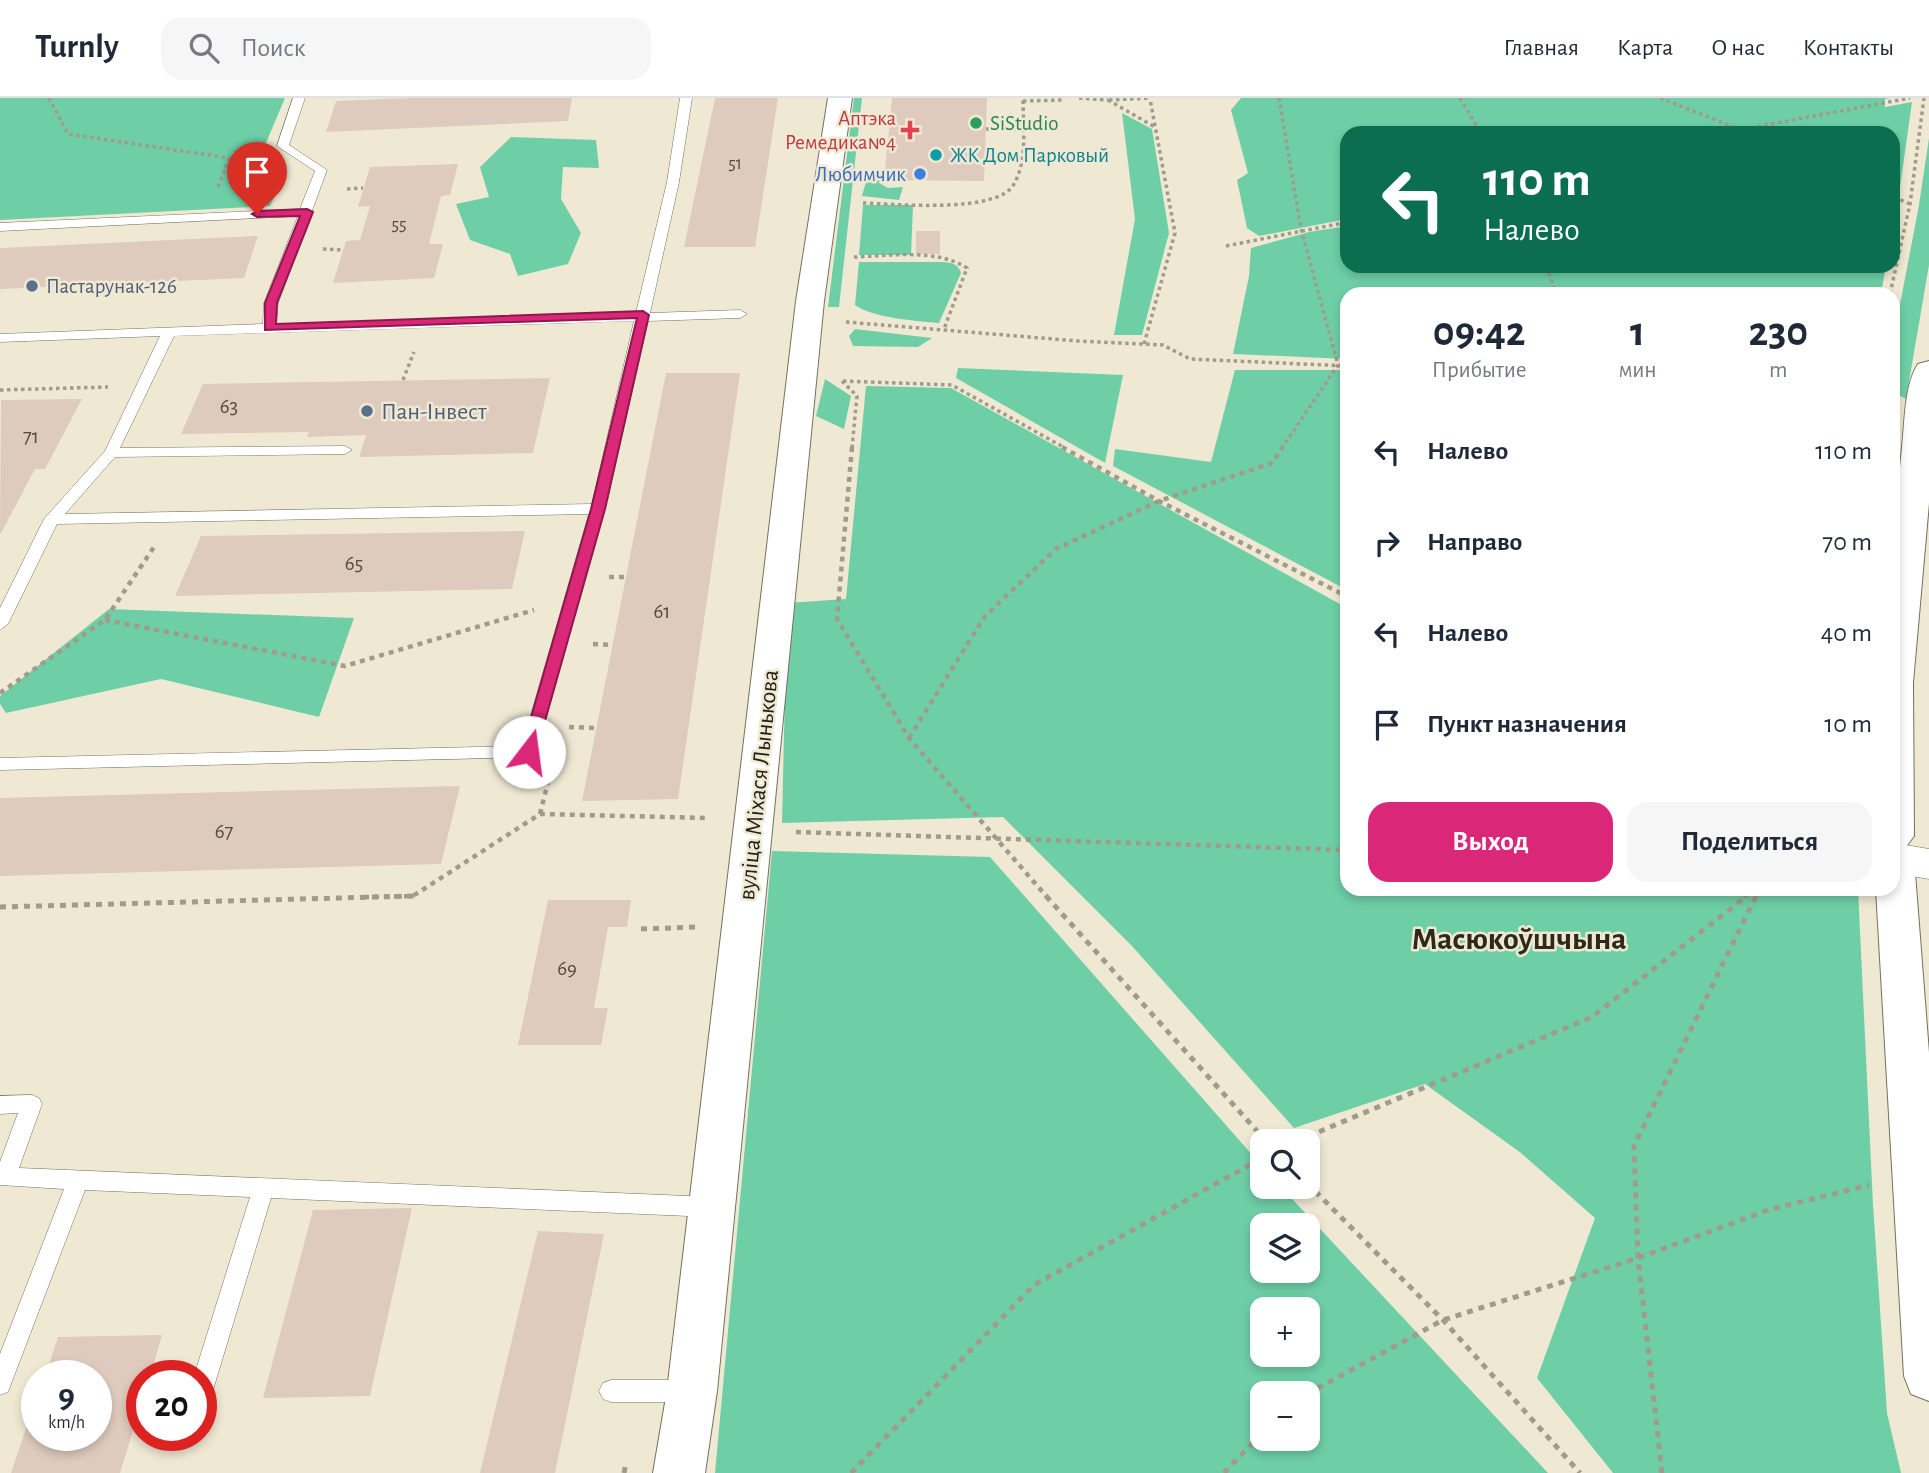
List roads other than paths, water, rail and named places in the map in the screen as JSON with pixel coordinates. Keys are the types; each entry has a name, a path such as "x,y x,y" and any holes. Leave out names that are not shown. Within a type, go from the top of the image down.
{"street":[{"name":"вуліца Міхася Лынькова","path":"679,1473 692,1391 810,301 840,98"},
{"path":"1900,632 1922,406 1928,378"},
{"path":"1900,860 1929,864"},
{"path":"1897,896 1921,1174 1929,1376"}],"lane":[{"path":"269,328 271,303 321,170 283,146 299,98"},
{"path":"0,764 529,752 598,509 673,182 686,98"},
{"path":"0,227 307,212"},
{"path":"0,338 643,315 740,314"},
{"path":"0,624 52,519 111,453 169,332"},
{"path":"111,453 345,450"},
{"path":"52,519 598,509"},
{"path":"0,1105 32,1104 5,1177 712,1207"},
{"path":"0,1384 78,1180"},
{"path":"210,1360 263,1188"},
{"path":"611,1391 692,1391"}],"place":[{"name":"SiStudio","path":"976,123"},
{"name":"Аптэка Ремедика№4","path":"910,130"},
{"name":"ЖК Дом Парковый","path":"936,155"},
{"name":"Любимчик","path":"920,174"},
{"name":"Пастарунак-126","path":"32,286"},
{"name":"Пан-Інвест","path":"367,411"}],"district":[{"name":"Масюкоўшчына","path":"1519,938"}]}
